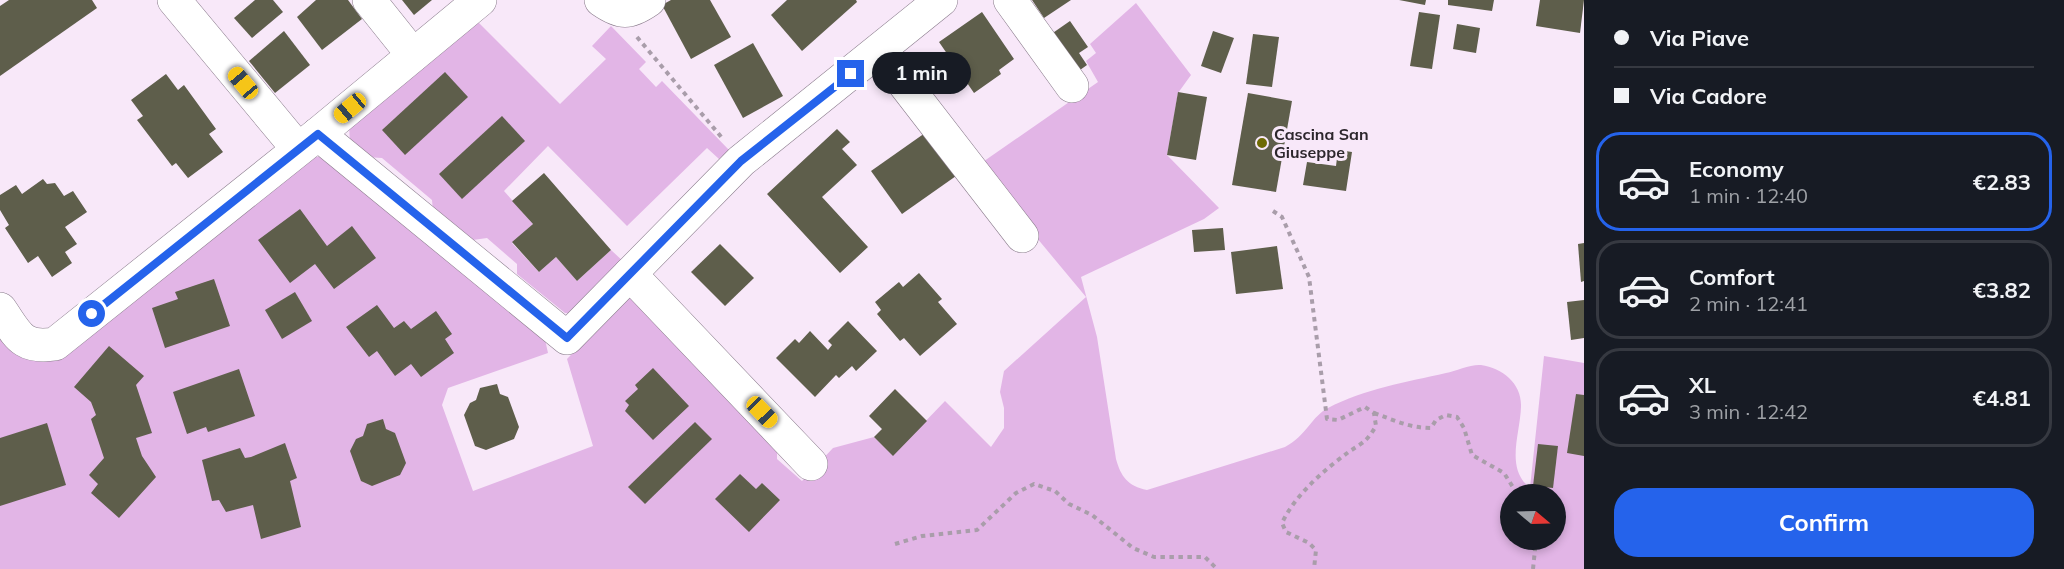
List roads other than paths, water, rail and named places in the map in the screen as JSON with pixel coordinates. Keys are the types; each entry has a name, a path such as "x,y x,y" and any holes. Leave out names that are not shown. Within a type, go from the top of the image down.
{"street":[{"path":"174,0 308,142 567,338 741,161 941,0"},
{"path":"369,0 413,55"},
{"path":"0,309 21,339 36,347 55,344 308,142 480,0"},
{"path":"608,6 633,10 650,0"},
{"path":"1010,0 1072,86"},
{"path":"879,51 1022,236"},
{"path":"630,274 811,464"}],"place":[{"name":"Cascina San Giuseppe","path":"1262,143"}]}
